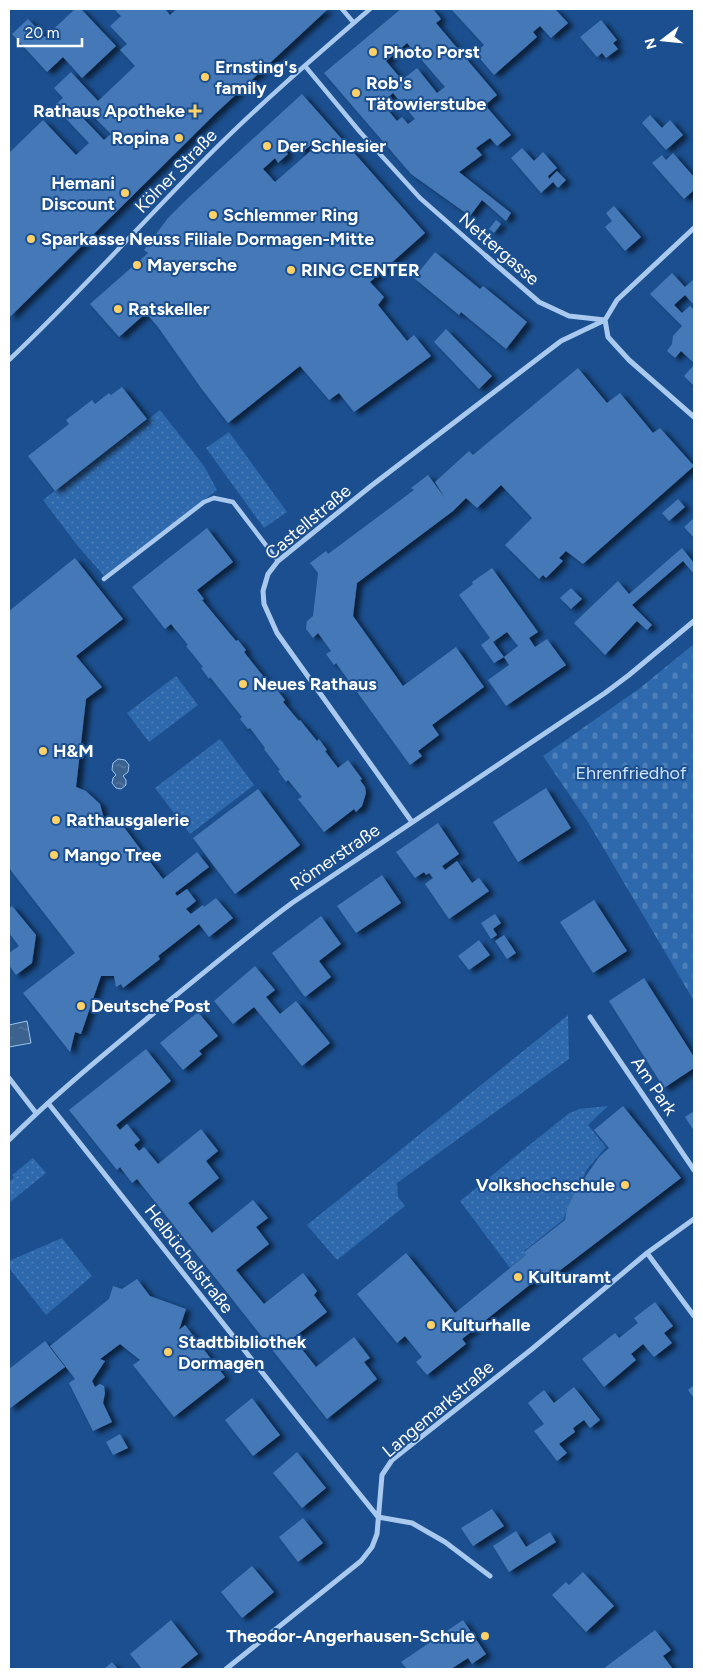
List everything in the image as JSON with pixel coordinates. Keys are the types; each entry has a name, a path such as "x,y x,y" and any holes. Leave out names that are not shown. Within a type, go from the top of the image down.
{"street":[{"path":"342,9 354,23"},
{"name":"Kölner Straße","path":"9,360 51,320 214,150 370,9"},
{"name":"Nettergasse","path":"305,66 360,132 420,198 539,302 569,316 605,320"},
{"path":"694,228 617,300 605,320 608,337 628,360 694,417"},
{"name":"Castellstraße","path":"412,822 277,633 264,604 263,591 268,574 278,562 371,486 561,341 605,320"},
{"path":"104,579 204,502 214,498 233,502 278,562"},
{"name":"Römerstraße","path":"9,1140 36,1113 265,923 605,692 694,621"},
{"name":"Am Park","path":"590,1017 694,1170"},
{"path":"9,1078 36,1113"},
{"name":"Helbüchelstraße","path":"48,1103 254,1365 378,1517"},
{"name":"Langemarkstraße","path":"226,1669 361,1561 372,1547 377,1534 382,1476 392,1460 532,1349 647,1253 694,1219"},
{"path":"647,1253 694,1316"},
{"path":"378,1517 412,1523 445,1542 490,1576"}],"green space":[{"path":"160,410 204,466 217,490 104,576 77,545 43,500"},
{"path":"229,432 287,512 264,528 206,448"},
{"name":"Ehrenfriedhof","path":"694,644 694,1001 588,822 543,756 640,688"},
{"path":"176,676 198,705 149,742 127,713"},
{"path":"220,739 254,785 190,834 155,788"},
{"path":"568,1015 569,1059 397,1183 398,1197 405,1206 337,1260 307,1225"},
{"path":"608,1106 588,1125 606,1147 587,1169 563,1220 524,1251 526,1255 510,1268 460,1201 568,1114 579,1109"},
{"path":"33,1158 46,1173 9,1203 9,1182 14,1178 12,1175"},
{"path":"62,1238 92,1276 46,1315 9,1268 9,1261"}],"water":[{"path":"118,759 125,760 129,765 128,772 123,776 126,780 126,785 121,789 116,788 112,783 116,775 112,770 113,763"},
{"path":"27,1021 31,1043 9,1047 9,1025"}],"building":[{"path":"75,9 81,9 116,46 82,78 63,57 47,72 12,34 28,19 45,37"},
{"path":"114,9 165,9 170,15 177,9 328,9 215,114 9,318 9,153 43,120 76,155 89,143 54,106 63,98 54,88 71,72 98,101 135,66 120,50 127,44 110,26 121,16","holes":["83,109 91,117 93,116 111,134 104,140 78,113"]},
{"path":"401,9 433,9 441,19 436,23 497,95 485,105 511,135 497,146 490,138 476,148 482,155 459,172 511,213 506,221 482,200 470,216 411,174 324,73","holes":["407,43 445,87 437,93 417,68 402,80 386,61","393,93 415,119 408,124 402,117 397,121 382,103"]},
{"path":"451,9 555,9 568,23 551,38 540,26 533,32 537,37 494,75 475,53 484,45"},
{"path":"601,20 617,40 613,43 618,49 606,58 602,53 597,57 580,37"},
{"path":"302,94 425,233 370,282 384,297 378,305 407,341 414,335 431,356 354,412 339,393 329,400 300,366 228,423 146,313 119,337 90,304 148,253 144,250 168,218","holes":["293,144 301,153 311,145 314,148 275,182 263,169 275,158 278,163 288,154 285,151"]},
{"path":"650,115 662,128 670,120 683,135 666,150 642,123"},
{"path":"522,148 534,161 543,152 557,168 548,176 549,179 557,171 566,180 558,188 553,182 541,193 511,158"},
{"path":"673,153 694,177 694,190 684,199 652,163 662,155 666,160"},
{"path":"614,206 641,237 625,251 605,227 612,221 606,213"},
{"path":"496,220 501,224 494,233 489,229"},
{"path":"435,252 480,289 483,286 527,322 506,349 461,312 459,315 414,278"},
{"path":"672,273 685,287 694,279 694,305 685,295 674,305 682,313 690,306 694,310 694,363 681,351 675,358 667,351 672,344 673,336 682,326 650,294"},
{"path":"446,329 492,376 479,389 434,342"},
{"path":"694,365 694,386 684,376"},
{"path":"578,368 607,403 620,393 653,433 660,428 694,466 583,564 566,551 559,558 563,561 546,578 543,575 539,579 505,545 532,518 501,485 477,508 466,498 453,511 357,583 353,616 403,686 456,647 484,687 432,725 439,735 418,751 422,756 410,765 336,663 334,665 326,654 331,651 318,633 313,638 306,629 307,621 313,616 318,573 310,563 326,551 328,554 414,490 411,488 428,475 445,498 435,482 469,451 473,455"},
{"path":"122,387 147,419 55,491 28,456 69,424 66,420 92,400 95,404 109,393 111,395"},
{"path":"678,499 685,507 669,521 662,513"},
{"path":"694,518 694,538 684,527"},
{"name":"Neues Rathaus","path":"207,528 233,562 197,590 204,599 202,600 236,641 238,640 246,650 244,652 275,691 277,690 285,700 283,702 317,741 319,739 327,750 325,751 338,768 348,760 362,779 360,780 365,787 366,793 362,806 356,812 354,809 324,832 298,799 302,797 288,780 286,782 265,748 250,728 248,729 240,719 242,717 201,668 203,667 186,646 188,645 171,624 165,629 132,587"},
{"path":"682,548 694,563 694,574 683,561 632,605 652,625 647,630 637,621 605,655 574,623 618,581 629,594"},
{"name":"Rathausgalerie","path":"75,558 123,619 76,656 102,687 86,699 76,787 86,791 100,804 105,825 123,826 163,879 197,852 209,867 175,893 177,896 187,889 196,901 186,909 191,914 216,898 233,918 209,937 199,924 158,956 160,959 123,988 121,984 116,987 114,976 101,976 81,1034 75,1032 70,1052 23,993 75,953 9,868 9,611"},
{"path":"492,568 538,632 529,638 535,647 547,639 566,665 506,706 488,680 509,665 504,657 494,663 481,645 490,638 459,595 473,584 472,582","holes":["507,632 518,646 504,657 493,642"]},
{"path":"571,588 582,599 571,609 560,598"},
{"path":"546,788 571,828 518,862 493,822"},
{"path":"258,789 300,845 235,894 193,838"},
{"path":"438,823 459,854 442,866 445,870 457,861 472,883 479,878 489,891 449,919 425,884 433,878 429,873 426,875 424,872 415,878 396,852"},
{"path":"382,875 401,903 356,933 337,906"},
{"path":"594,900 627,951 593,973 560,922"},
{"path":"12,906 36,935 32,963 16,975 9,965 9,953 19,946 9,933 9,908"},
{"path":"495,914 501,923 493,929 497,935 491,939 481,923"},
{"path":"321,916 341,944 319,961 331,977 305,997 272,953"},
{"path":"504,935 516,953 507,959 495,941"},
{"path":"479,940 490,955 469,970 458,956"},
{"path":"255,966 275,990 266,997 280,1014 296,1001 330,1043 302,1066 254,1007 233,1024 214,1001"},
{"path":"644,978 694,1057 694,1068 664,1088 609,1001"},
{"path":"198,1012 218,1036 199,1051 202,1054 183,1070 160,1043"},
{"path":"146,1049 171,1081 116,1125 120,1130 127,1124 140,1140 134,1145 139,1151 144,1147 158,1164 201,1129 218,1151 206,1161 219,1178 188,1203 212,1233 253,1200 268,1218 256,1227 269,1244 236,1270 264,1304 303,1273 317,1291 314,1295 327,1312 293,1338 316,1367 354,1337 370,1358 364,1362 377,1379 327,1419 137,1179 132,1183 120,1167 117,1170 69,1110"},
{"path":"623,1106 681,1178 546,1281 542,1275 462,1339 466,1344 427,1375 416,1362 422,1357 405,1336 397,1343 357,1294 406,1253 455,1313 526,1255 524,1252 565,1220 567,1209 575,1192 599,1157 609,1148 594,1130"},
{"path":"694,1111 694,1131 685,1117"},
{"name":"Stadtbibliothek Dormagen","path":"137,1279 150,1296 186,1309 179,1330 185,1325 225,1377 174,1417 133,1365 140,1360 120,1344 100,1359 105,1361 92,1381 95,1387 100,1384 104,1386 103,1403 112,1422 93,1431 69,1383 75,1379 50,1346 109,1299 113,1286 122,1289"},
{"path":"655,1302 673,1326 664,1333 672,1343 654,1357 643,1344 631,1354 636,1360 604,1387 582,1359 615,1333 619,1338 638,1323 634,1318"},
{"path":"45,1341 65,1367 9,1409 9,1369"},
{"path":"694,1385 694,1398 688,1390"},
{"path":"574,1387 600,1420 590,1428 584,1420 573,1428 575,1432 559,1444 567,1453 557,1461 534,1431 544,1424 528,1403 544,1390 554,1403"},
{"path":"252,1398 280,1435 253,1456 225,1420"},
{"path":"120,1434 128,1448 113,1455 106,1442"},
{"path":"297,1452 326,1488 302,1508 273,1473"},
{"path":"492,1509 504,1526 473,1546 461,1528"},
{"path":"303,1518 323,1543 298,1562 279,1537"},
{"path":"516,1531 526,1547 550,1532 556,1542 509,1572 493,1546"},
{"path":"252,1566 274,1592 242,1618 221,1592"},
{"path":"583,1572 614,1606 586,1632 552,1595 566,1582 569,1585"},
{"path":"171,1620 198,1654 179,1669 142,1669 130,1654"},
{"path":"463,1620 486,1654 472,1664 468,1658 451,1669 407,1669 401,1662"},
{"path":"655,1630 671,1650 663,1656 673,1669 603,1669"},
{"path":"112,1662 118,1669 104,1669"}],"place":[{"name":"Photo Porst","path":"373,52"},
{"name":"Ernsting's family","path":"205,77"},
{"name":"Rob's Tätowierstube","path":"356,93"},
{"name":"Rathaus Apotheke","path":"195,111"},
{"name":"Ropina","path":"179,138"},
{"name":"Der Schlesier","path":"267,146"},
{"name":"Hemani Discount","path":"125,193"},
{"name":"Schlemmer Ring","path":"213,215"},
{"name":"Sparkasse Neuss Filiale Dormagen-Mitte","path":"31,239"},
{"name":"Mayersche","path":"137,265"},
{"name":"RING CENTER","path":"291,270"},
{"name":"Ratskeller","path":"118,309"},
{"name":"Neues Rathaus","path":"243,684"},
{"name":"H&M","path":"43,751"},
{"name":"Rathausgalerie","path":"56,820"},
{"name":"Mango Tree","path":"54,855"},
{"name":"Deutsche Post","path":"81,1006"},
{"name":"Volkshochschule","path":"625,1185"},
{"name":"Kulturamt","path":"518,1277"},
{"name":"Kulturhalle","path":"431,1325"},
{"name":"Stadtbibliothek Dormagen","path":"168,1352"},
{"name":"Theodor-Angerhausen-Schule","path":"485,1636"}]}
